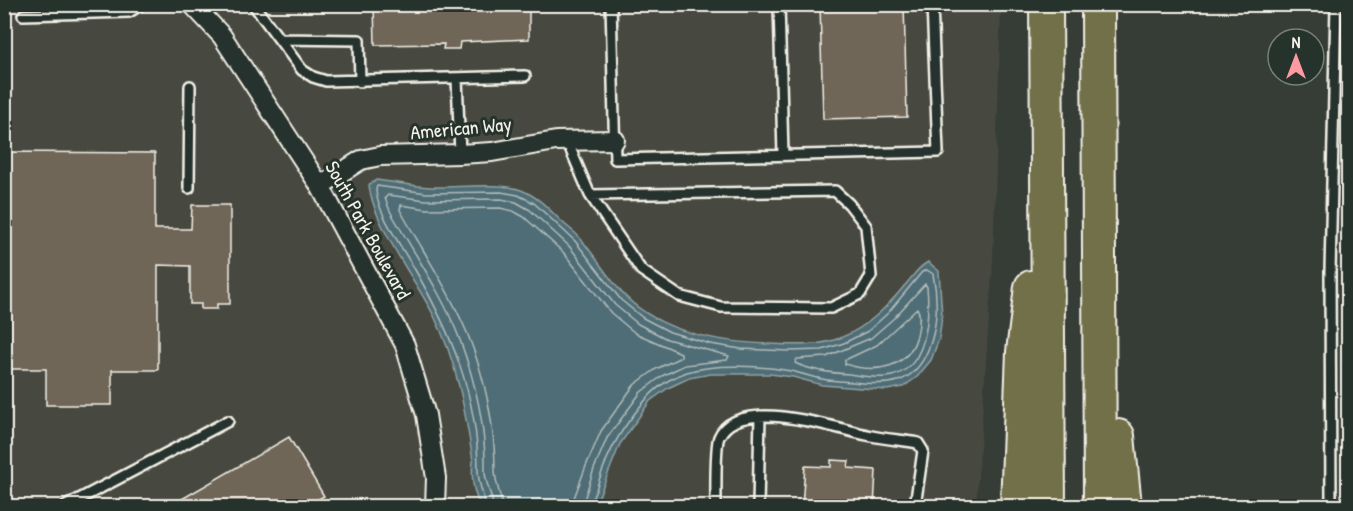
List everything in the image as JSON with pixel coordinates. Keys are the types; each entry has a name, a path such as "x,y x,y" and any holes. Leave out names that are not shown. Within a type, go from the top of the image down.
{"highway":[{"path":"1046,4 1049,507"},
{"path":"1098,4 1100,507"},
{"path":"1017,507 1023,352 1046,152"},
{"path":"1099,221 1125,507"}],"street":[{"name":"South Park Boulevard","path":"192,4 222,36 320,186 405,345 426,415 436,478 435,507"},
{"name":"American Way","path":"320,186 361,160 380,156 492,152 520,146 567,141 615,140"}],"lane":[{"path":"23,15 129,12 142,4"},
{"path":"253,4 302,70 326,81 360,82 525,76"},
{"path":"611,4 615,159 938,152 932,4"},
{"path":"779,4 783,155"},
{"path":"1330,507 1330,272 1336,4"},
{"path":"279,39 359,40 360,82"},
{"path":"457,78 460,154"},
{"path":"189,188 190,86"},
{"path":"567,141 590,195 641,270 679,296 721,307 831,308 860,294 871,276 866,226 849,204 835,191 590,195"},
{"path":"716,507 718,439 728,425 760,416 790,417 868,435 918,443 923,451 915,507"},
{"path":"758,507 760,416"},
{"path":"66,507 228,421"}],"shaded area":[{"path":"4,5 1001,5 993,260 976,506 5,506"}],"water":[{"path":"376,180 430,187 501,186 521,190 542,203 578,235 619,289 640,309 673,327 730,341 805,345 840,338 876,316 892,301 918,269 928,262 939,271 942,316 939,339 931,360 917,377 903,387 887,390 822,385 793,377 770,374 711,374 689,378 668,388 650,401 620,444 595,506 481,506 474,490 473,461 467,423 449,351 434,316 378,217 369,185"}],"building":[{"path":"374,4 529,4 529,39 460,42 459,49 443,49 444,44 375,45"},
{"path":"820,4 904,4 907,117 823,119"},
{"path":"4,152 155,153 155,229 191,229 192,205 230,205 230,304 217,304 217,309 201,309 201,304 190,304 190,266 158,265 158,370 112,370 112,405 46,405 46,369 4,369"},
{"path":"289,437 324,496 305,507 168,507"},
{"path":"831,460 849,461 848,468 876,470 874,507 802,507 805,466 831,467"}]}
